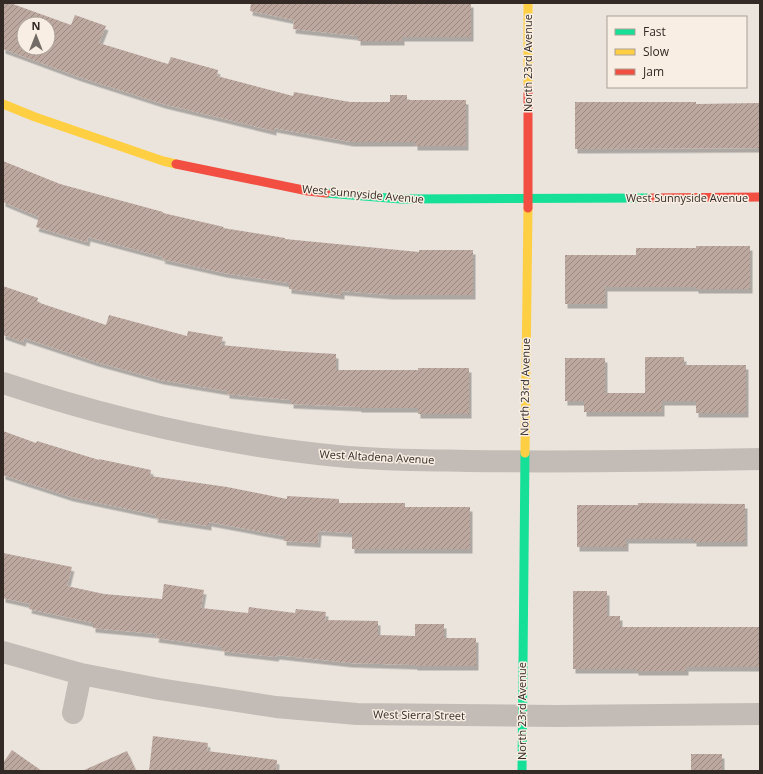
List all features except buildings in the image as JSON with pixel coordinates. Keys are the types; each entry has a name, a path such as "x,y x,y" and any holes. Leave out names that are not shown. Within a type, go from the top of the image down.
{"street":[{"name":"North 23rd Avenue","path":"522,771 524,462 528,199 528,3"},
{"name":"West Sunnyside Avenue","path":"3,104 35,117 163,161 308,190 401,199 760,197"},
{"name":"West Altadena Avenue","path":"3,384 112,417 242,444 320,454 405,459 524,462 760,459"},
{"name":"West Sierra Street","path":"3,652 81,674 159,689 276,707 357,714 522,716 760,714"},
{"path":"73,713 81,674"}],"traffic: fast":[{"path":"326,193 401,199 650,198"},
{"path":"522,771 525,453"}],"traffic: slow":[{"path":"528,3 528,87"},
{"path":"3,104 35,117 163,161 176,164"},
{"path":"525,453 528,208"}],"traffic: jam":[{"path":"528,87 528,208"},
{"path":"176,164 308,191 326,193"},
{"path":"650,198 760,197"}]}
